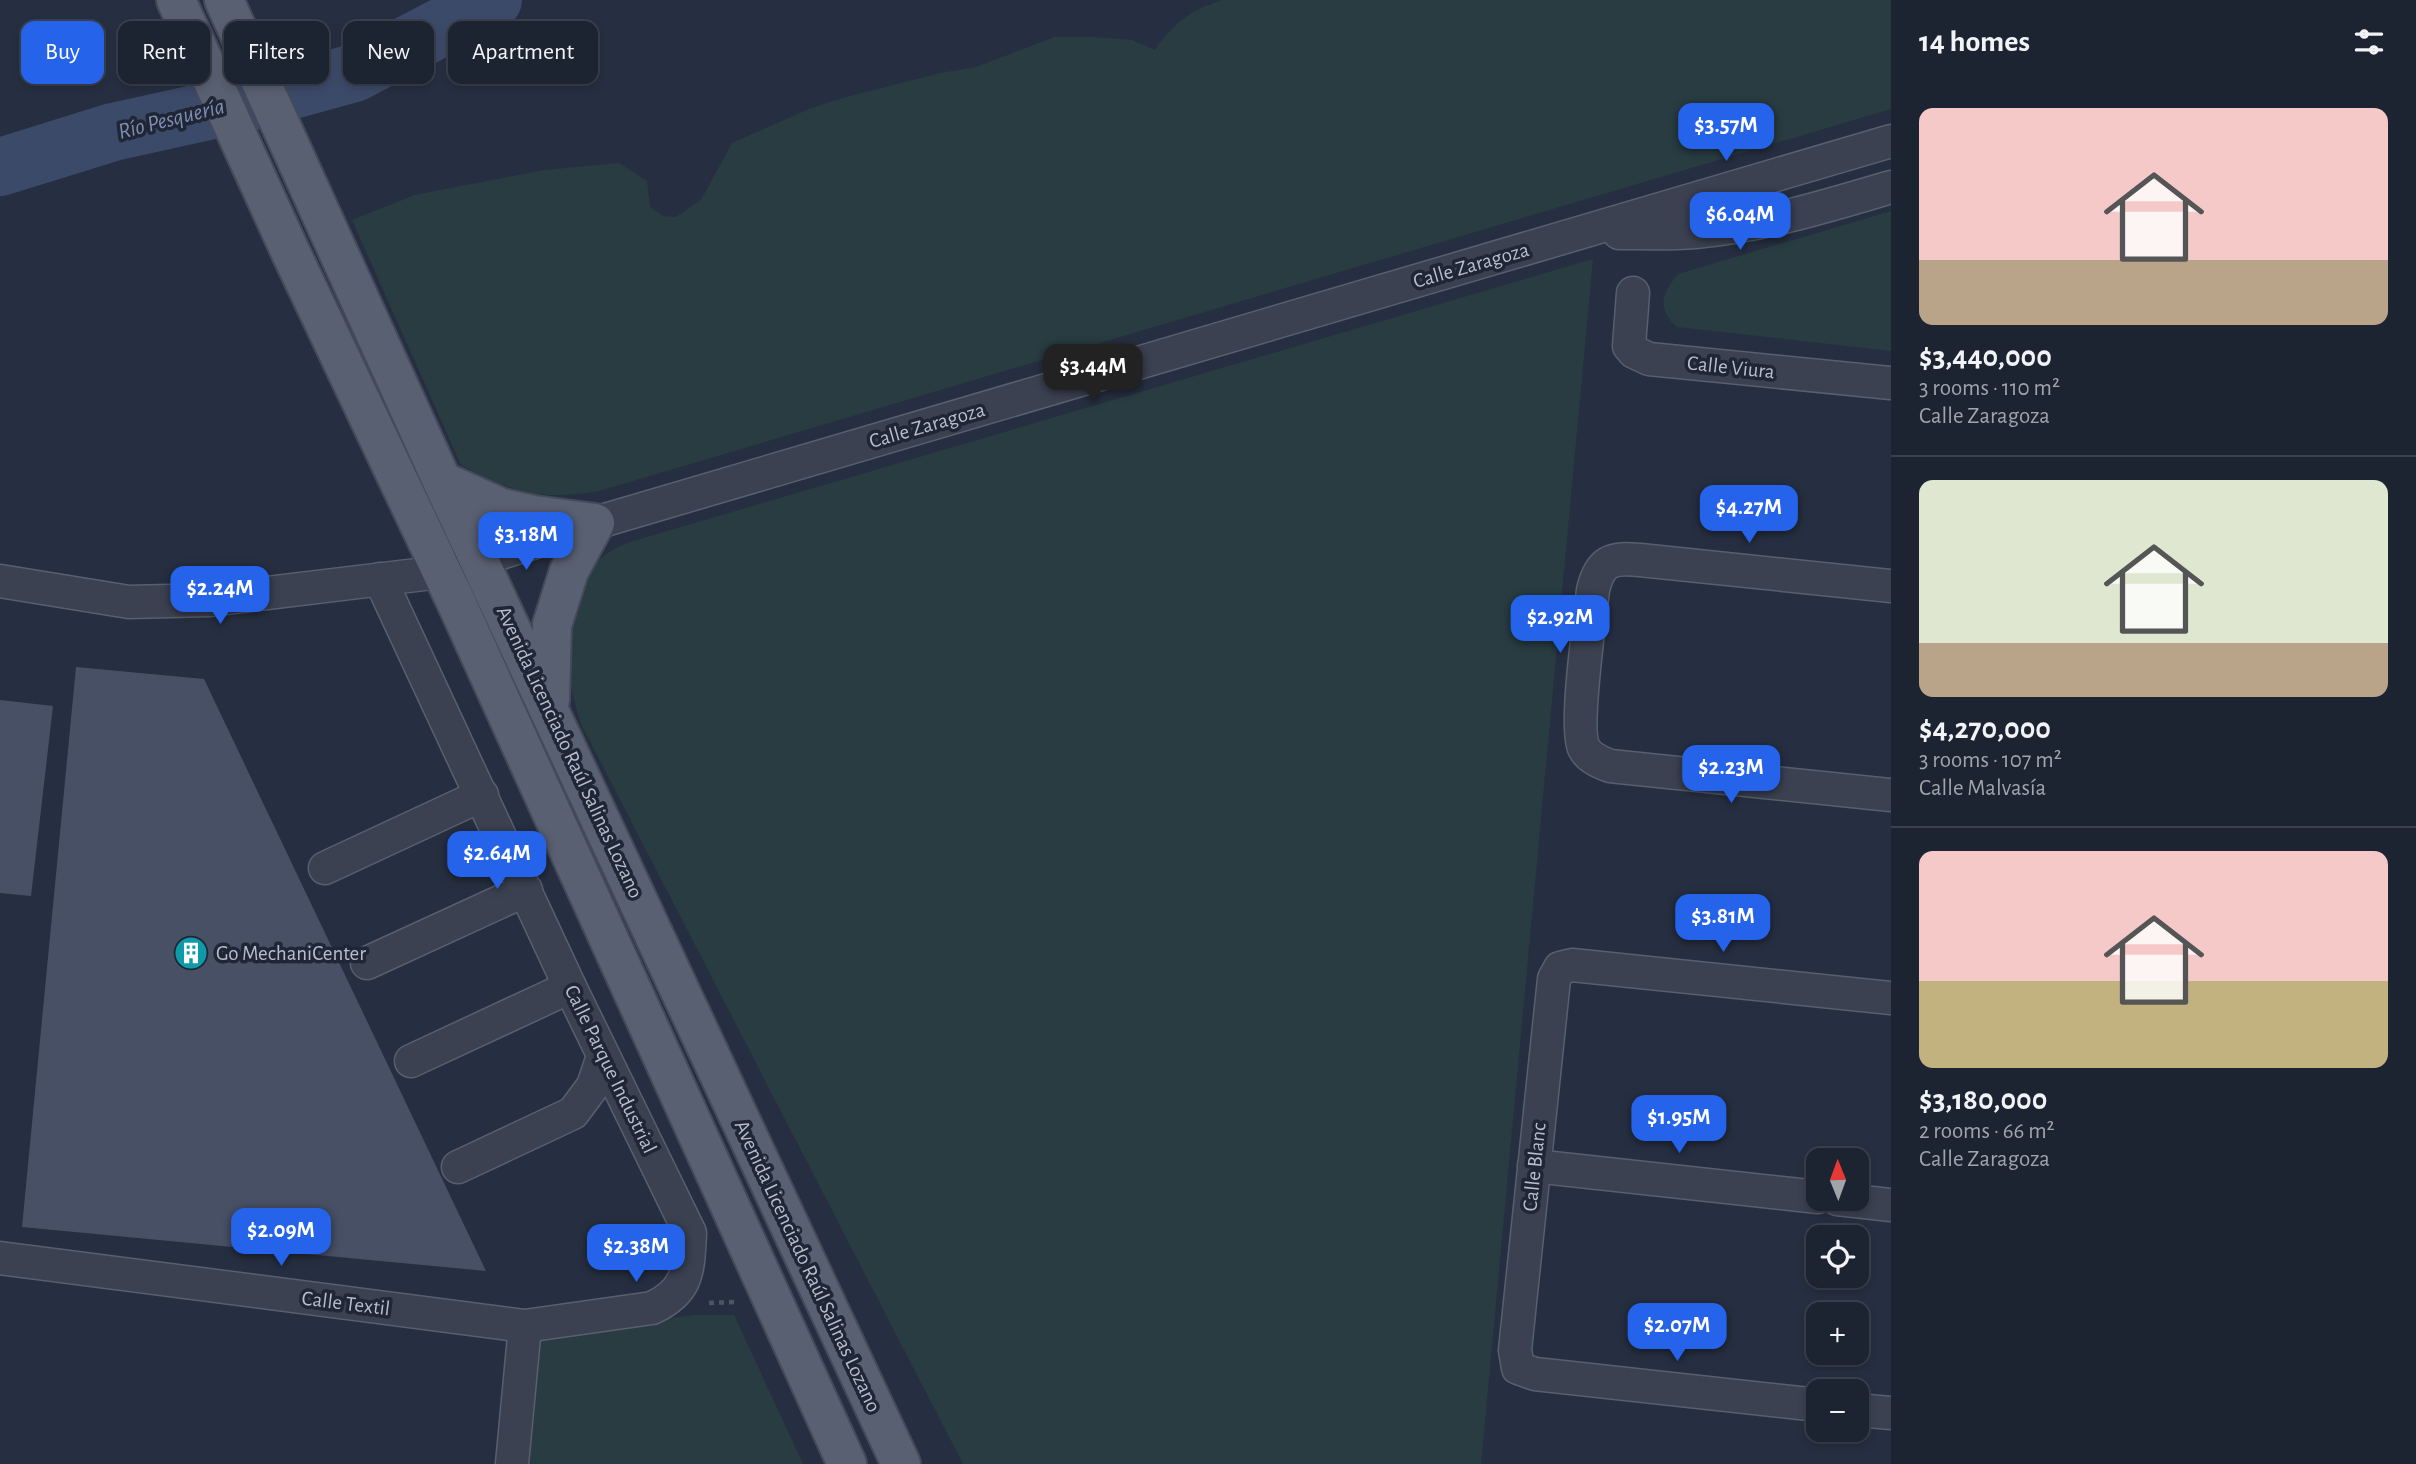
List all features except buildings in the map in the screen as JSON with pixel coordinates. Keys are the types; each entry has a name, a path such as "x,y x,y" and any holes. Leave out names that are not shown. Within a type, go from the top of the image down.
{"main road":[{"name":"Avenida Licenciado Raúl Salinas Lozano","path":"176,0 441,572 847,1464"},
{"name":"Avenida Licenciado Raúl Salinas Lozano","path":"224,0 442,481 901,1464"},
{"path":"442,481 502,508 595,523 569,571 552,625 550,709"}],"street":[{"name":"Calle Zaragoza","path":"0,581 129,602 210,600 441,572 595,523 1891,141"},
{"name":"Calle Zaragoza","path":"1575,235 1694,232 1746,225 1816,209 1891,187"},
{"name":"Calle Viura","path":"1633,293 1629,346 1634,352 1648,359 1891,383"},
{"path":"1891,586 1620,558 1611,561 1597,576 1580,726 1584,749 1590,756 1610,766 1891,794"},
{"name":"Calle Parque Industrial","path":"380,579 570,987 690,1233 687,1273 680,1289 667,1301 652,1308 525,1326"},
{"path":"325,868 482,795"},
{"path":"367,963 526,890"},
{"name":"Calle Blanc","path":"1806,1404 1535,1374 1518,1368 1515,1350 1553,985 1556,972 1560,968 1578,966 1891,998"},
{"path":"411,1061 570,987"},
{"path":"458,1167 573,1113 593,1086 603,1056"},
{"path":"1534,1166 1806,1196"},
{"path":"1869,1203 1891,1205"},
{"name":"Calle Textil","path":"0,1258 525,1326"},
{"path":"512,1464 525,1326"},
{"path":"1869,1411 1891,1413"}],"path":[{"path":"652,1308 729,1301 740,1306"}],"shaded area":[{"path":"1222,0 1891,0 1891,109 599,491 578,494 543,495 527,492 496,482 461,465 352,220 415,195 544,170 619,163 647,181 650,207 663,216 676,217 701,200 732,143 809,109 941,73 976,67 1055,37 1132,40 1155,50 1184,19 1201,8"},
{"path":"1891,211 1891,351 1677,327 1666,314 1665,294 1678,274"},
{"path":"1593,259 1481,1464 963,1464 581,724 571,687 569,654 572,618 583,584 601,558 635,541"},
{"path":"694,1315 734,1315 803,1464 529,1464 540,1338 586,1329"}],"waterway":[{"name":"Río Pesquería","path":"0,167 113,132 249,102 354,73 493,0"}],"place":[{"name":"Go MechaniCenter","path":"191,953"}]}
